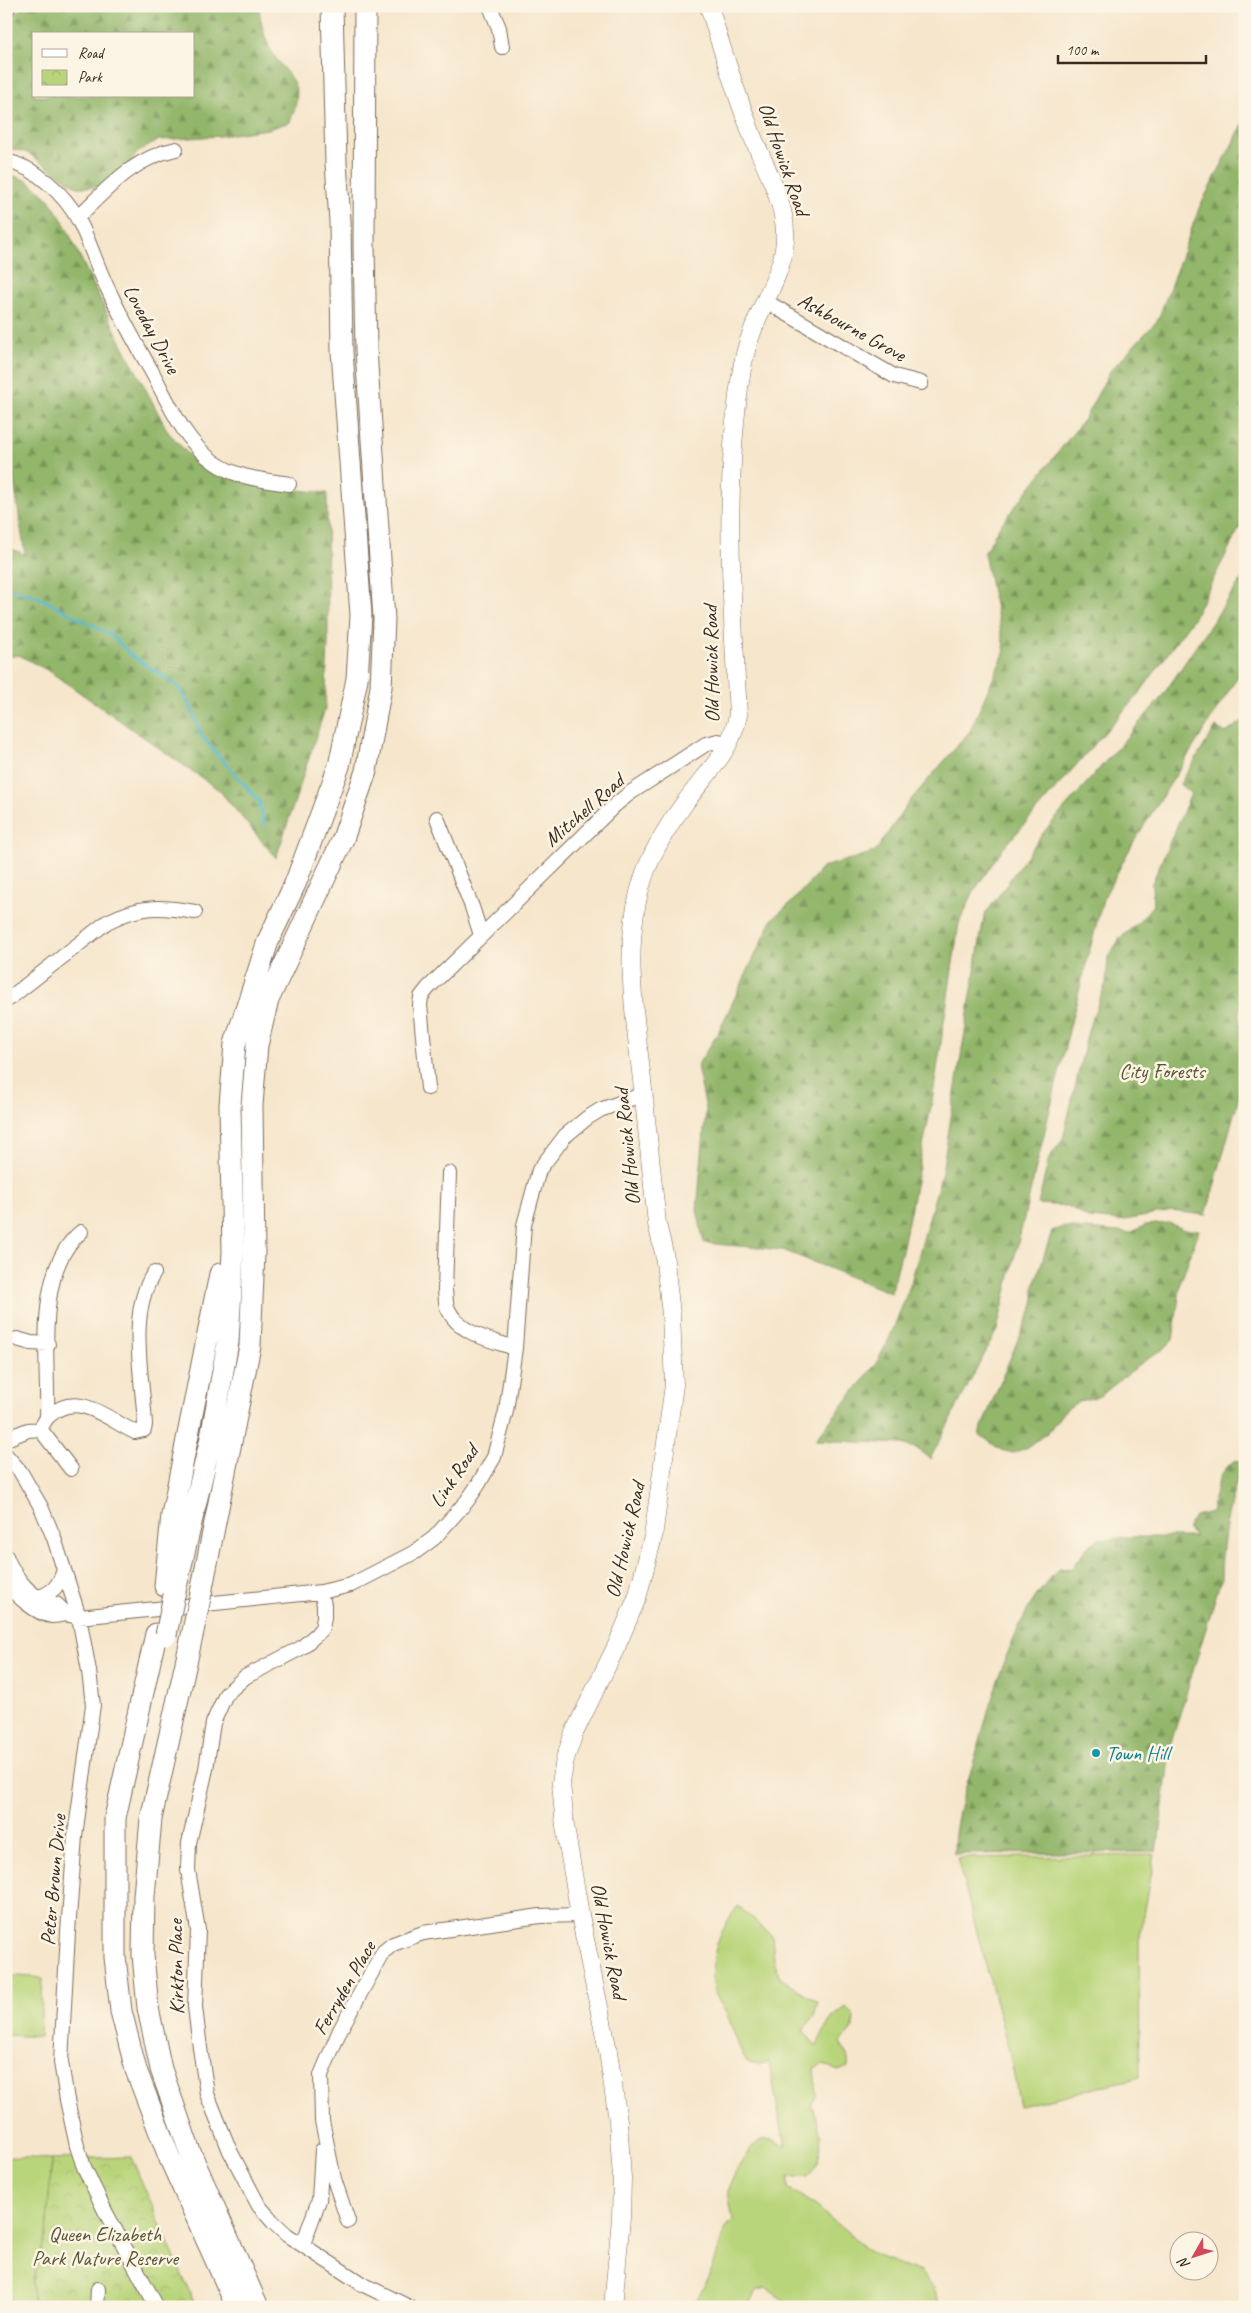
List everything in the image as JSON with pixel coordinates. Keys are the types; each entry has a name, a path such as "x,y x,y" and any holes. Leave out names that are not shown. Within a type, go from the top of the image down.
{"highway":[{"path":"332,6 340,165"},
{"path":"237,2307 170,2159 136,2070 121,2011 115,1957 114,1890 121,1823 169,1595 211,1438 228,1342 233,1252 230,1105 235,1044 268,940 298,876 339,766 357,679 361,615 342,351 340,165 343,6"},
{"path":"258,2307 190,2152 160,2069 148,2008 143,1955 144,1896 152,1820 201,1593 250,1346 254,1253 252,1105 258,1045 268,1000 343,839 366,771 381,687 384,619 366,350 364,245 366,165 365,6"}],"main road":[{"name":"Old Howick Road","path":"613,2307 621,2218 622,2178 618,2121 608,2051 580,1915 562,1800 562,1771 574,1733 617,1645 637,1598 653,1537 674,1385 671,1314 664,1253 657,1224 636,1028 630,940 639,893 646,870 684,804 729,744 736,729 738,715 729,509 733,442 744,357 750,335 782,259 785,244 784,220 734,88 709,6"}],"street":[{"path":"6,9 10,6"},
{"path":"490,6 499,28 502,47"},
{"path":"77,218 130,168 161,152 176,149"},
{"name":"Loveday Drive","path":"6,162 25,167 40,177 55,190 77,218 106,285 187,435 213,462 228,470 248,478 289,484"},
{"name":"Ashbourne Grove","path":"765,301 894,376 922,383"},
{"name":"Mitchell Road","path":"428,1088 420,1005 421,997 481,934 591,826 630,793 706,744 718,741 729,744"},
{"path":"437,818 481,934"},
{"path":"6,1001 107,922 124,913 142,908 165,907 196,912"},
{"name":"Link Road","path":"6,1582 42,1613 52,1616 64,1614 79,1617 321,1592 352,1584 415,1552 434,1538 466,1501 494,1457 506,1411 515,1348 524,1224 539,1170 565,1136 587,1118 600,1110 644,1094"},
{"path":"449,1173 445,1290 447,1308 455,1321 466,1330 515,1348"},
{"path":"71,1470 44,1423 54,1272 70,1240 82,1232"},
{"path":"6,1440 44,1423 58,1410 77,1404 96,1410 135,1432 144,1430 145,1413 139,1347 140,1331 142,1300 146,1284 154,1273"},
{"path":"17,1339 31,1343 48,1344"},
{"name":"Peter Brown Drive","path":"6,1455 20,1471 41,1507 54,1538 79,1617 89,1671 92,1705 75,1836 63,2002 61,2062 76,2146 84,2167 156,2307"},
{"path":"6,1556 10,1566 20,1580 39,1597 55,1603 64,1614"},
{"path":"39,1597 50,1594 56,1587 64,1570"},
{"name":"Kirkton Place","path":"321,1592 324,1618 322,1628 316,1636 301,1648 245,1677 226,1694 213,1723 206,1769 189,1843 188,1870 198,1930 196,2007 207,2094 230,2151 259,2206 287,2235 362,2284 409,2307"},
{"name":"Ferryden Place","path":"303,2244 320,2200 322,2165 321,2075 324,2064 384,1952 393,1944 423,1933 487,1922 540,1916 580,1915"},
{"name":"Ferryden Place","path":"322,2121 334,2180 348,2221"},
{"path":"97,2307 98,2289"}],"green space":[{"path":"26,6 259,6 262,25 273,54 295,85 296,100 290,122 268,129 219,136 159,140 138,152 127,166 100,187 77,187 28,153 6,147 6,18"},
{"path":"1245,120 1245,517 1194,617 1141,691 1001,851 974,891 959,923 932,1102 903,1246 891,1293 783,1250 704,1243 697,1210 706,1109 697,1066 718,1033 773,918 791,903 823,867 875,852 909,802 970,731 1005,651 984,554 999,527 1085,418 1110,371 1158,320 1200,206"},
{"path":"6,173 28,181 48,198 63,221 116,332 168,432 201,468 258,486 327,493 328,643 325,709 276,858 219,790 49,671 19,655 6,657 6,546 25,555 6,428"},
{"path":"1245,574 1245,665 1133,843 1103,899 1073,1014 997,1330 930,1459 916,1448 902,1444 815,1440 876,1364 890,1337 910,1286 942,1172 984,916 1043,833 1161,698"},
{"name":"City Forests","path":"1245,719 1245,981 1239,1014 1242,1039 1245,1047 1245,1075 1206,1215 1172,1211 1120,1221 1088,1218 1068,1206 1038,1204 1049,1158 1063,1139 1089,1027 1106,983 1108,957 1121,937 1138,923 1153,905 1152,883 1191,794 1180,784 1216,727 1226,733"},
{"path":"1169,1223 1185,1230 1199,1230 1181,1281 1173,1340 1164,1349 1149,1357 1100,1396 1079,1401 1065,1410 1048,1432 1028,1447 1013,1453 1001,1450 979,1434 1034,1305 1034,1286 1052,1231 1063,1227 1130,1233 1146,1225"},
{"path":"1237,1460 1241,1464 1226,1526 1221,1579 1171,1743 1157,1852 954,1854 955,1830 960,1807 992,1698 1014,1637 1034,1599 1058,1569 1072,1568 1086,1548 1099,1538 1111,1540 1123,1537 1195,1537 1187,1529 1195,1516 1211,1512 1221,1475 1230,1464"},
{"path":"1155,1855 1139,1942 1140,2077 1020,2106 1009,2051 957,1858"},
{"path":"738,1906 772,1936 774,1960 780,1978 818,2002 814,2016 803,2030 816,2046 831,2019 846,2007 854,2016 853,2028 841,2042 848,2059 848,2067 838,2071 823,2064 814,2068 816,2096 811,2104 820,2132 820,2151 818,2160 808,2177 788,2177 788,2188 816,2206 872,2254 920,2272 934,2287 940,2307 794,2307 766,2288 756,2291 747,2307 691,2307 706,2283 724,2233 733,2220 729,2189 738,2168 748,2153 759,2142 770,2140 785,2146 769,2062 759,2064 747,2062 714,1989 713,1967 717,1945 726,1924"},
{"path":"6,1975 43,1978 40,2037 6,2035"},
{"path":"6,2157 52,2159 46,2236 32,2282 33,2307 6,2307"},
{"name":"Queen Elizabeth Park Nature Reserve","path":"131,2157 196,2307 33,2307 32,2283 46,2236 52,2159"}],"waterway":[{"path":"6,587 38,597 111,635 131,655 179,687 194,714 202,737 259,801 264,825"}],"place":[{"name":"Town Hill","path":"1096,1753"}]}
